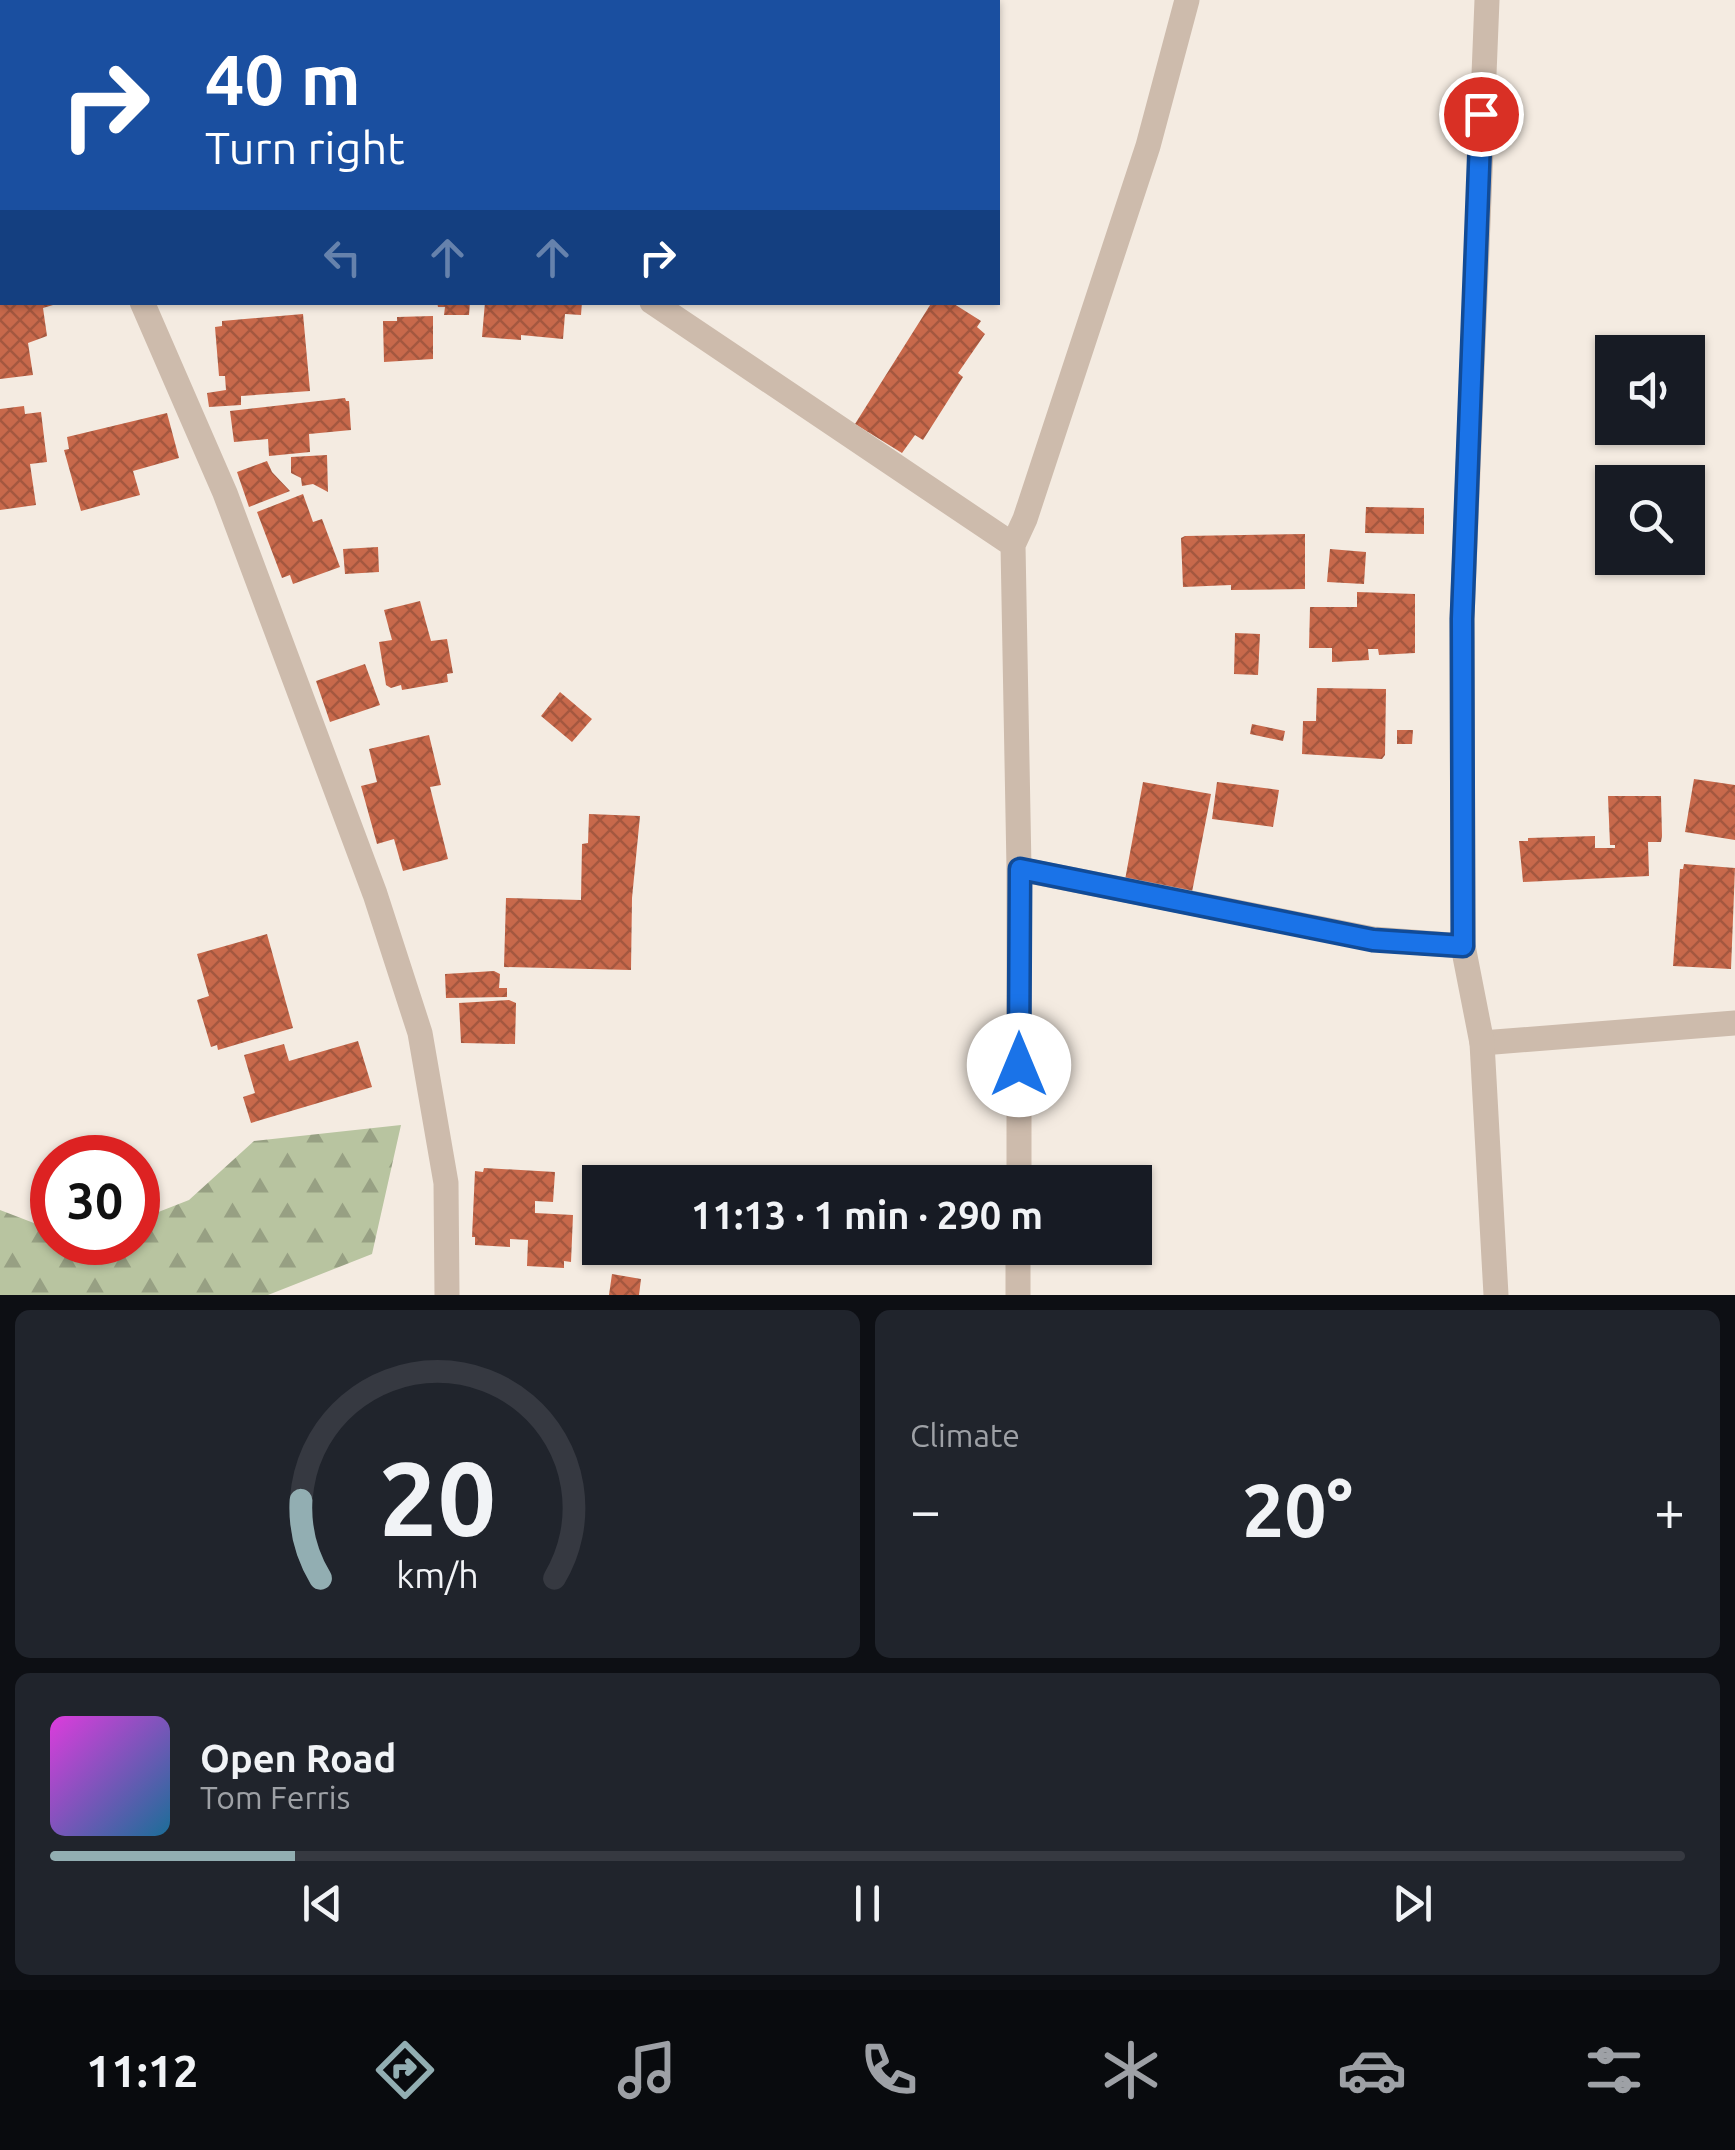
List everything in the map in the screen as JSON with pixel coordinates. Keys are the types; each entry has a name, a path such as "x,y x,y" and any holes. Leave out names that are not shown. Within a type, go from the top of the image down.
{"street":[{"path":"1018,1165 1020,869 1012,545 1025,520 1142,163 1187,0"},
{"path":"1486,0 1462,619 1463,946 1482,1043 1496,1295"},
{"path":"143,305 225,494 375,894 420,1033 446,1183 447,1295"},
{"path":"656,305 1012,545"},
{"path":"1020,869 1373,940 1463,946"},
{"path":"1482,1043 1735,1024"},
{"path":"1018,1265 1018,1295"}],"green space":[{"path":"401,1125 372,1254 268,1295 0,1295 0,1210 30,1222 30,1265 160,1265 160,1211 189,1200 254,1141"}],"building":[{"path":"0,305 53,305 43,308 47,336 28,343 33,375 0,379"},
{"path":"470,305 469,315 444,315 445,307 438,307"},
{"path":"485,305 582,305 581,315 565,314 563,339 482,337"},
{"path":"930,305 956,305 981,321 977,327 985,334 958,373 963,377 923,440 915,435 902,453 855,424"},
{"path":"303,314 310,391 241,396 241,405 209,407 207,393 226,390 225,376 219,376 215,327 222,326 222,321"},
{"path":"433,316 433,359 384,362 383,321"},
{"path":"345,398 349,401 351,430 309,434 310,452 269,456 268,439 234,442 230,411"},
{"path":"24,406 25,414 41,412 47,462 30,464 36,505 0,510 0,409"},
{"path":"167,413 179,458 133,471 140,495 81,511 64,450 69,449 67,437"},
{"path":"327,455 328,492 313,484 302,486 301,478 291,473 291,457"},
{"path":"267,461 290,491 249,507 237,472"},
{"path":"303,494 313,522 322,519 340,567 293,584 290,575 282,578 257,512"},
{"path":"1366,507 1424,508 1424,534 1365,533"},
{"path":"1305,534 1305,589 1183,587 1181,538 1185,536"},
{"path":"378,547 379,572 345,574 343,549"},
{"path":"1330,549 1366,552 1364,584 1327,582"},
{"path":"1357,592 1415,594 1415,653 1379,655 1378,649 1368,649 1369,660 1332,662 1332,648 1309,648 1310,607 1357,607"},
{"path":"420,601 431,641 447,639 453,673 447,674 448,682 402,690 401,685 391,688 386,685 379,642 392,640 384,610"},
{"path":"1235,633 1260,634 1258,675 1234,674"},
{"path":"365,664 380,705 330,722 316,681"},
{"path":"1317,688 1386,689 1382,759 1302,754 1303,721 1316,721"},
{"path":"560,692 592,719 572,742 541,716"},
{"path":"1252,724 1285,731 1283,741 1250,734"},
{"path":"1397,730 1413,730 1412,744 1397,744"},
{"path":"429,735 441,785 430,787 448,859 403,871 394,839 377,844 361,786 377,782 369,749"},
{"path":"1694,779 1735,785 1735,840 1685,832"},
{"path":"1143,782 1211,794 1192,892 1125,880"},
{"path":"1217,782 1279,790 1273,827 1212,819"},
{"path":"1608,796 1661,796 1662,836 1661,842 1648,842 1649,876 1523,882 1519,841 1595,836 1595,848 1615,848 1610,845"},
{"path":"589,814 640,816 632,898 631,970 504,967 506,898 581,900 582,844 588,843"},
{"path":"1684,864 1735,868 1731,969 1673,966 1680,869"},
{"path":"267,934 293,1028 218,1050 217,1045 211,1047 197,1000 209,996 197,954"},
{"path":"445,974 500,974 499,988 507,988 507,997 446,998"},
{"path":"459,1003 516,1003 515,1044 461,1043"},
{"path":"358,1041 372,1087 251,1123 243,1097 255,1093 244,1055 284,1044 289,1061"},
{"path":"484,1168 555,1172 553,1202 535,1201 535,1213 573,1215 571,1262 564,1261 564,1268 527,1266 528,1240 510,1239 510,1247 475,1245 475,1171 483,1172"},
{"path":"612,1274 641,1279 639,1295 609,1295"}],"route":[{"path":"1019,1065 1020,869 1373,940 1463,946 1462,619 1481,114"}]}
